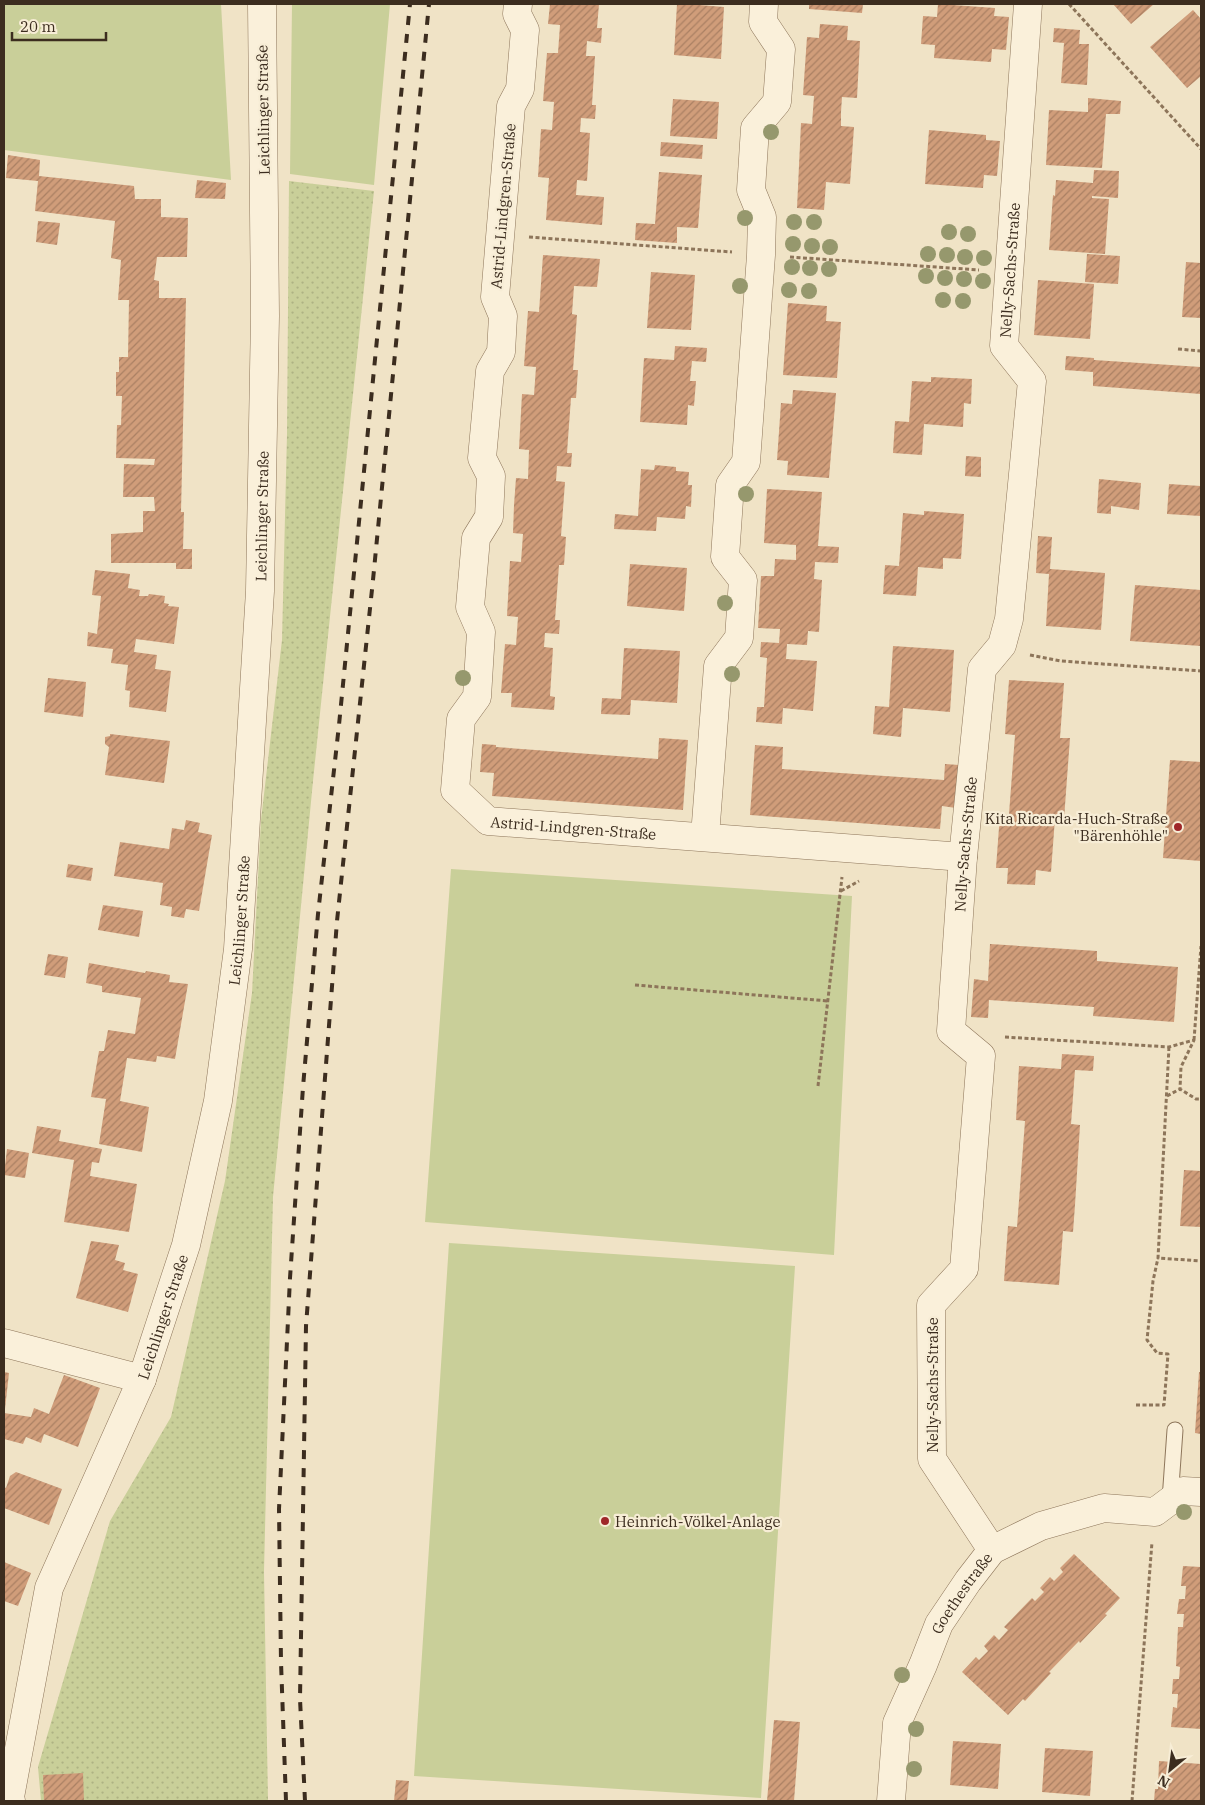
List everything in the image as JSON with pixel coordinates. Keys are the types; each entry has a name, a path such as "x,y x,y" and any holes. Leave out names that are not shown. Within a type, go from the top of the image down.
{"street":[{"name":"Leichlinger Straße","path":"11,1801 10,1797 49,1588 142,1379 186,1245 218,1101 238,949 260,581 266,316 262,4"},
{"name":"Astrid-Lindgren-Straße","path":"518,4 517,14 525,30 520,89 511,106 496,297 503,316 501,343 500,352 490,371 482,458 491,476 489,517 476,538 470,607 481,632 477,697 461,719 455,790 488,821 963,857"},
{"path":"705,836 718,666 739,638 743,589 743,580 725,557 730,485 746,462 760,264 762,217 751,190 755,128 778,102 781,49 763,22 764,4"},
{"name":"Nelly-Sachs-Straße","path":"992,1550 932,1459 931,1305 964,1269 981,1056 951,1031 963,857 982,669 1002,645 1009,619 1032,381 1004,346 1028,4"},
{"path":"4,1343 142,1379"},
{"name":"Goethestraße","path":"891,1801 897,1723 924,1664 938,1624 992,1550 1042,1526 1104,1508 1162,1506 1183,1491 1201,1492"}],"lane":[{"path":"1162,1506 1175,1430"},
{"name":"Goethestraße","path":"891,1801 903,1801"}],"path":[{"path":"1069,4 1201,149"},
{"path":"1178,348 1201,351"},
{"path":"1002,645 1024,654 1061,661 1201,671"},
{"path":"818,1086 845,847"},
{"path":"1180,1089 1181,1067 1194,1040 1201,946"},
{"path":"635,985 828,1001"},
{"path":"965,1042 985,1035 1169,1047 1194,1040"},
{"path":"1136,1405 1164,1405 1168,1354 1157,1353 1147,1340 1153,1281 1158,1258 1169,1047"},
{"path":"1166,1096 1180,1089"},
{"path":"1180,1089 1196,1099 1201,1099"},
{"path":"1158,1258 1201,1261"},
{"path":"1132,1801 1162,1506"}],"green space":[{"path":"4,4 221,4 231,180 4,150"},
{"path":"292,4 390,4 374,185 290,174"},
{"path":"289,181 374,191 313,781 273,1197 264,1572 268,1801 41,1801 38,1767 110,1521 171,1417 225,1181 252,993 261,820 282,640 287,434"},
{"path":"451,869 852,896 834,1255 425,1222"},
{"name":"Heinrich-Völkel-Anlage","path":"449,1243 795,1266 761,1798 414,1776"}],"building":[{"path":"550,4 599,4 597,28 602,28 601,43 587,41 586,56 595,56 592,105 596,105 595,119 581,118 580,132 590,133 587,181 577,180 576,195 604,197 602,225 546,220 549,178 538,177 541,129 552,130 554,102 543,101 547,53 558,53 560,25 548,24"},
{"path":"677,4 724,7 721,59 674,55"},
{"path":"809,4 863,4 862,13 809,9"},
{"path":"938,4 995,8 994,16 1009,17 1006,50 992,49 991,62 934,58 935,45 921,44 923,16 937,17"},
{"path":"1113,4 1154,4 1131,24"},
{"path":"1193,10 1201,19 1201,76 1187,88 1150,47"},
{"path":"820,24 848,26 847,40 860,41 857,98 842,97 841,126 854,127 850,184 826,182 824,210 797,208 801,123 812,124 814,96 803,95 807,37 819,38"},
{"path":"1054,28 1080,30 1079,44 1089,44 1087,85 1061,83 1064,43 1053,42"},
{"path":"1088,98 1121,101 1120,114 1106,114 1102,168 1046,165 1049,110 1088,112"},
{"path":"673,99 719,102 717,139 670,136"},
{"path":"929,130 986,135 986,140 1000,141 997,176 984,175 983,188 925,184"},
{"path":"661,142 703,145 702,159 660,156"},
{"path":"8,155 40,160 39,176 134,186 135,199 161,199 161,217 188,218 187,257 157,257 154,280 159,281 159,298 186,298 181,512 184,512 183,549 192,549 192,569 176,569 176,563 111,563 111,534 143,532 143,511 155,511 154,497 123,497 124,464 154,465 155,459 116,458 117,425 121,425 122,396 116,396 116,372 119,372 119,357 128,357 129,300 118,300 121,260 111,258 115,221 35,211 38,181 6,178"},
{"path":"1094,170 1119,171 1118,198 1092,196 1092,198 1109,199 1105,254 1049,250 1056,180 1093,183"},
{"path":"659,172 702,175 698,228 677,227 677,243 635,240 636,223 655,224"},
{"path":"197,180 226,183 225,199 195,198"},
{"path":"38,221 60,223 57,245 36,242"},
{"path":"1087,254 1120,256 1118,284 1085,282"},
{"path":"543,255 600,259 597,287 574,286 572,314 577,315 573,370 578,370 576,398 571,398 569,425 567,453 572,453 571,467 557,466 556,481 565,482 561,536 566,537 564,565 559,565 555,620 560,620 559,634 545,633 544,647 553,648 550,696 555,697 554,710 511,707 512,693 501,693 505,644 516,645 518,617 507,616 510,561 521,562 523,534 513,533 514,505 516,478 528,479 529,450 519,449 522,394 534,395 536,367 524,366 528,311 539,312"},
{"path":"1186,262 1201,263 1201,318 1182,317"},
{"path":"651,272 695,275 691,330 647,328"},
{"path":"1038,280 1094,284 1090,339 1034,335"},
{"path":"788,303 827,306 826,321 841,322 837,378 783,375"},
{"path":"675,346 707,348 706,362 692,361 690,381 696,381 694,406 688,405 687,425 640,422 644,358 674,360"},
{"path":"1066,356 1094,358 1094,360 1201,367 1201,394 1093,386 1093,372 1065,370"},
{"path":"931,377 972,379 971,404 964,403 963,427 924,424 922,455 893,453 895,421 909,422 912,381 931,382"},
{"path":"793,390 836,393 829,478 787,475 788,461 777,460 781,403 792,404"},
{"path":"966,456 981,457 981,477 965,476"},
{"path":"655,465 676,467 676,471 689,472 688,485 692,485 691,507 686,506 685,519 657,517 656,531 614,529 615,514 638,516 641,469 654,470"},
{"path":"1099,479 1141,483 1139,510 1111,506 1111,514 1097,513"},
{"path":"1169,484 1201,486 1201,516 1167,514"},
{"path":"767,489 822,492 818,546 839,547 838,563 815,562 814,579 822,580 819,632 808,631 807,645 787,644 786,659 817,661 813,711 783,708 782,724 756,722 757,707 764,707 767,658 760,657 761,642 779,643 780,629 758,628 761,576 774,576 775,559 796,560 796,545 764,543"},
{"path":"924,511 964,514 961,559 943,558 943,569 918,567 916,596 883,594 885,565 899,566 903,513 924,515"},
{"path":"1038,536 1052,537 1050,569 1105,573 1101,630 1046,626 1049,574 1036,573"},
{"path":"630,564 687,568 684,611 627,606"},
{"path":"95,570 130,574 128,588 140,590 139,596 148,596 149,594 165,596 164,603 169,604 168,606 179,607 174,644 136,639 134,652 157,655 155,669 171,671 166,712 129,707 130,691 125,690 128,665 111,663 113,649 87,646 88,632 97,634 101,596 92,595"},
{"path":"1135,585 1201,590 1201,646 1130,641"},
{"path":"893,646 954,650 950,712 903,708 901,737 873,734 875,706 889,707"},
{"path":"624,648 680,651 677,703 631,700 630,715 601,714 602,698 621,699"},
{"path":"48,678 86,682 83,717 44,712"},
{"path":"1009,680 1064,683 1060,738 1070,738 1064,819 1055,818 1051,872 1036,870 1035,885 1007,884 1008,868 996,868 1000,814 1009,814 1015,735 1005,734"},
{"path":"110,734 170,741 164,783 105,775 109,747 105,744 105,737 110,736"},
{"path":"659,738 688,740 683,810 492,796 494,773 480,772 482,744 496,745 496,747 658,759"},
{"path":"755,745 783,747 782,769 944,780 945,764 959,765 956,808 942,806 940,829 750,815"},
{"path":"1170,760 1201,762 1201,861 1163,858"},
{"path":"186,820 200,823 198,832 212,835 199,911 186,909 184,918 171,916 172,907 160,905 163,883 114,876 120,842 169,849 172,828 184,830"},
{"path":"68,864 93,868 91,881 66,877"},
{"path":"103,905 143,911 139,937 98,930"},
{"path":"990,944 1097,951 1097,961 1178,967 1174,1022 1093,1016 1094,1007 989,1000 988,1018 971,1017 974,979 988,981"},
{"path":"48,954 68,957 65,978 44,975"},
{"path":"89,963 145,973 146,971 170,975 169,982 188,984 175,1059 157,1056 156,1062 127,1058 120,1101 149,1107 142,1152 99,1144 106,1099 91,1097 99,1051 104,1051 108,1030 135,1034 141,998 102,992 102,986 86,983"},
{"path":"1062,1054 1094,1056 1093,1071 1075,1070 1071,1124 1080,1125 1073,1232 1063,1231 1059,1285 1004,1281 1008,1226 1017,1227 1025,1121 1016,1120 1019,1066 1061,1069"},
{"path":"37,1126 61,1130 59,1141 102,1149 99,1163 92,1162 90,1176 137,1184 129,1232 64,1222 74,1160 32,1153"},
{"path":"7,1149 29,1153 25,1178 4,1175"},
{"path":"1184,1170 1201,1171 1201,1227 1180,1226"},
{"path":"91,1241 119,1245 115,1260 125,1263 123,1270 138,1274 128,1312 76,1298"},
{"path":"4,1372 9,1373 5,1409 4,1409"},
{"path":"1199,1372 1201,1372 1201,1434 1195,1433"},
{"path":"64,1375 100,1388 78,1447 44,1434 41,1443 26,1437 23,1444 4,1439 4,1413 31,1417 34,1408 49,1414"},
{"path":"16,1472 62,1489 49,1525 4,1508 4,1487 6,1488 10,1476"},
{"path":"1074,1554 1120,1598 1105,1614 1107,1615 1049,1672 1051,1673 1025,1701 1023,1699 1008,1715 962,1672 976,1657 979,1660 988,1651 984,1646 994,1635 999,1640 1008,1630 1004,1627 1032,1598 1035,1601 1044,1592 1040,1588 1050,1577 1054,1581 1063,1572 1060,1568"},
{"path":"4,1562 31,1573 18,1606 4,1601"},
{"path":"1183,1566 1201,1567 1201,1729 1171,1727 1173,1707 1177,1708 1178,1694 1172,1694 1173,1679 1179,1679 1180,1667 1176,1666 1178,1627 1183,1627 1184,1614 1177,1614 1179,1599 1185,1599 1186,1586 1181,1586"},
{"path":"774,1720 800,1722 794,1801 767,1801"},
{"path":"953,1741 1001,1744 998,1789 950,1785"},
{"path":"1045,1748 1093,1751 1090,1796 1042,1792"},
{"path":"1159,1761 1201,1764 1201,1801 1154,1801 1155,1789 1158,1789"},
{"path":"83,1773 84,1801 44,1801 43,1775"},
{"path":"396,1780 409,1781 407,1801 394,1801"}],"railway":[{"path":"286,1801 281,1662 279,1509 290,1278 303,1087 318,914 339,725 410,4"},
{"path":"305,1801 300,1699 306,1326 337,921 373,580 429,4"}],"place":[{"name":"Kita Ricarda-Huch-Straße \"Bärenhöhle\"","path":"1178,827"},
{"name":"Heinrich-Völkel-Anlage","path":"605,1521"}]}
